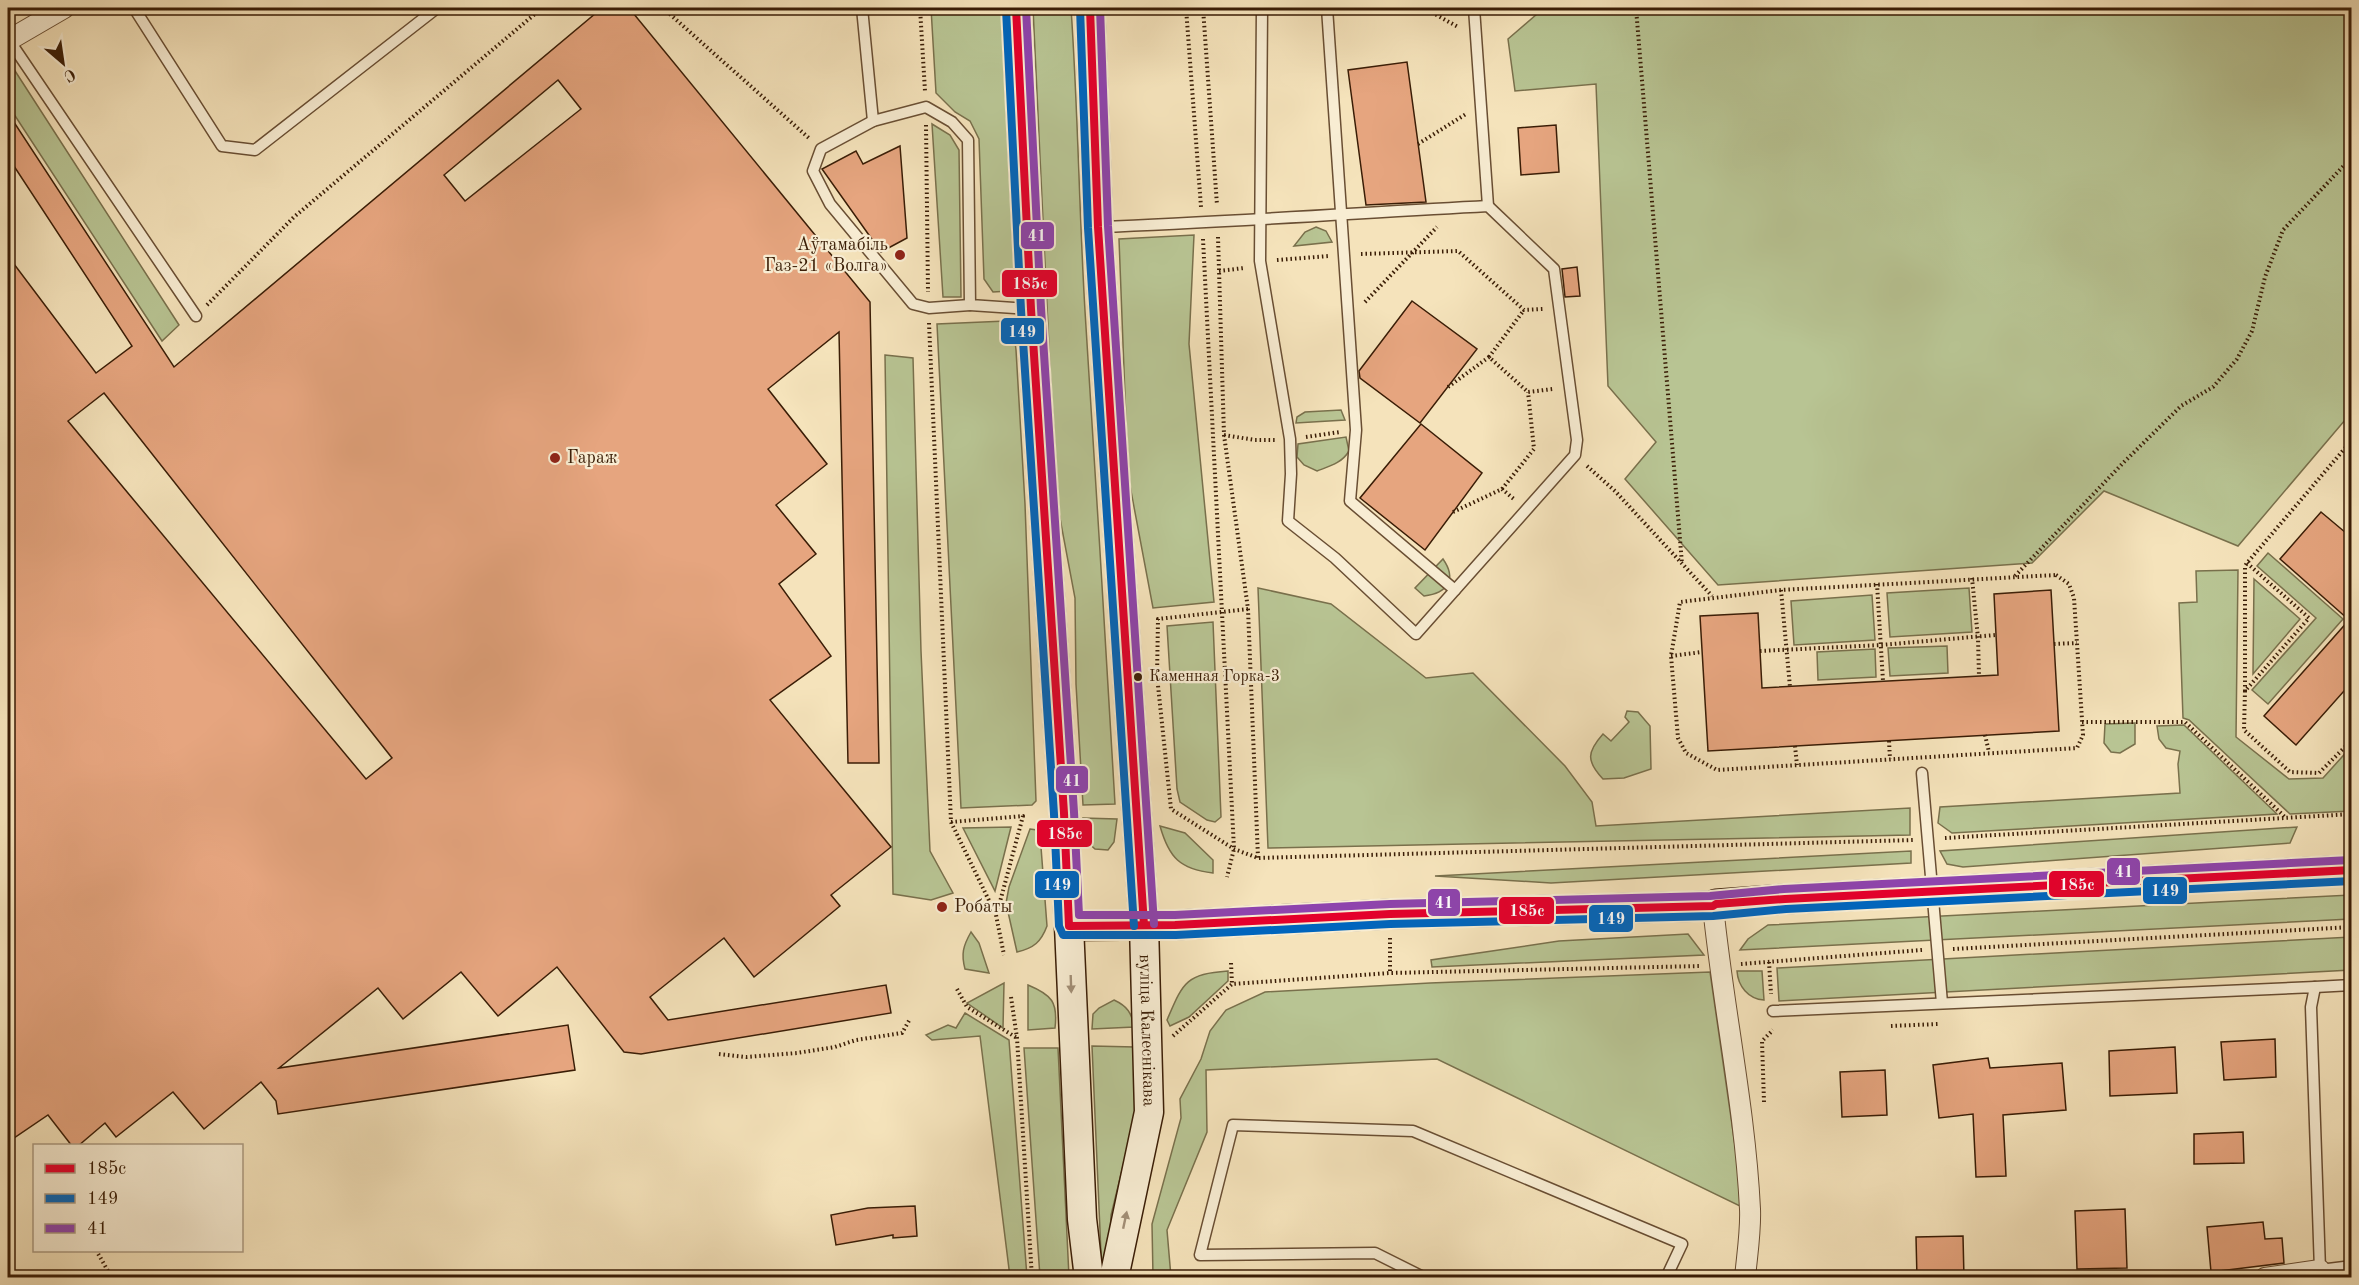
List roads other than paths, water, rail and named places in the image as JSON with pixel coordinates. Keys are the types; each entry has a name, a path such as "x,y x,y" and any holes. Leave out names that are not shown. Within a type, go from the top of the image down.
{"main road":[{"path":"1016,8 1030,309 1064,813 1082,1219 1089,1278"},
{"name":"вуліца Калеснікава","path":"1090,8 1098,227 1144,925 1149,1112 1113,1278"},
{"path":"1069,926 1229,923 1390,914 1713,906 1716,903 1785,899 2352,870"}],"street":[{"path":"8,39 64,8"},
{"path":"1713,906 1719,966 1739,1085 1750,1212 1745,1278"},
{"path":"2265,1278 2320,1270"}],"lane":[{"path":"134,8 222,146 255,150 437,8"},
{"path":"862,8 873,122"},
{"path":"1262,8 1260,261 1290,439 1291,474 1288,521 1335,558 1416,634 1575,455 1577,440 1554,268 1488,206 1474,8"},
{"path":"1327,8 1356,430 1350,501 1455,590"},
{"path":"8,39 196,316"},
{"path":"970,305 968,140 952,122 926,107 873,122 821,149 813,171 830,204 913,304 929,308 970,305 1030,309"},
{"path":"1098,227 1488,206"},
{"path":"1922,773 1942,1003"},
{"path":"1773,1011 2352,985"},
{"path":"2315,987 2311,1007 2320,1270 2352,1266"},
{"path":"1425,1278 1375,1253 1200,1255 1233,1125 1413,1131 1682,1244 1666,1278"}],"place":[{"name":"Аўтамабіль Газ-21 «Волга»","path":"900,255"},
{"name":"Гараж","path":"555,458"},
{"name":"Каменная Горка-3","path":"1138,677"},
{"name":"Робаты","path":"942,907"}]}
